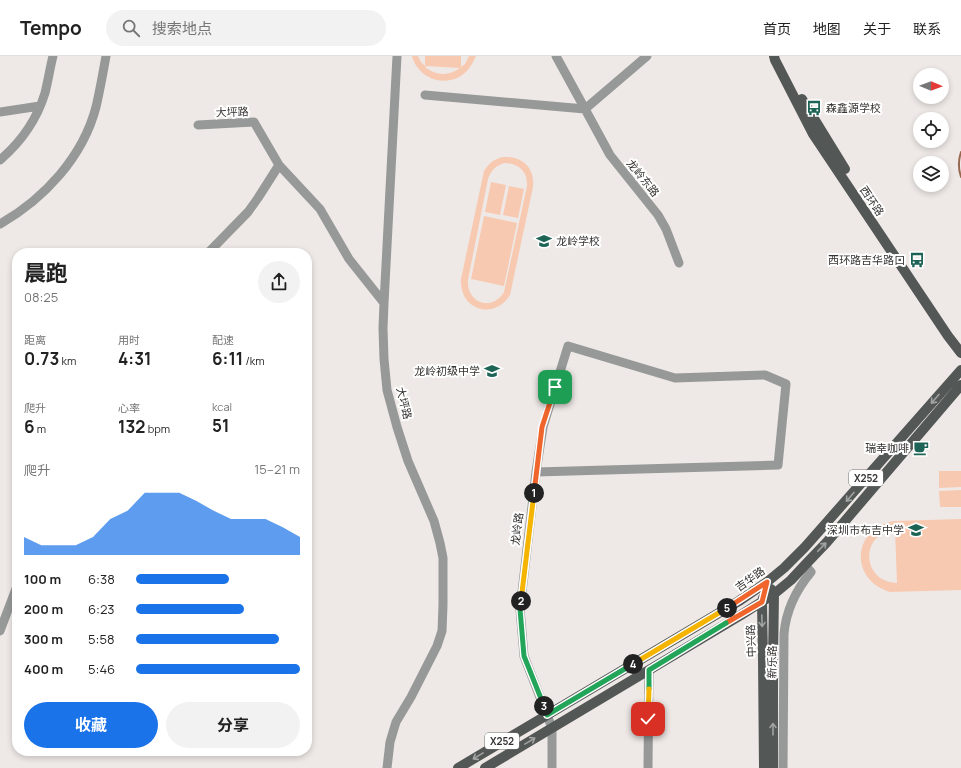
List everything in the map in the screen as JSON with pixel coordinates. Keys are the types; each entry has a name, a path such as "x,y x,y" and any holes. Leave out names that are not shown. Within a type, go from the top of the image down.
{"main road":[{"name":"西环路","path":"774,56 813,134 948,336 961,353"},
{"name":"西环路","path":"781,56 790,77 819,128 864,201 961,344"},
{"name":"吉华路","path":"458,768 739,601 767,582 784,568 805,547 961,370"},
{"name":"X252","path":"484,768 774,594 791,580 828,542 961,385"},
{"path":"767,582 774,594"},
{"name":"中兴路","path":"767,582 762,602 768,659 773,768"},
{"name":"中兴路","path":"764,768 768,659 774,594"}],"street":[{"path":"0,160 13,148 32,122 40,106 48,82 53,56"},
{"path":"0,224 21,211 43,193 58,177 71,159 85,134 96,107 106,56"},
{"path":"384,303 397,56"},
{"name":"龙岭东路","path":"556,56 586,108 610,155 658,215 666,229 679,263"},
{"path":"425,94 586,108 647,56"},
{"path":"0,112 40,106"},
{"name":"大坪路","path":"198,125 254,122 279,165 320,209 349,259 384,303 384,359 388,390 397,427 408,461 434,521 443,558 442,631 437,646 411,697 396,722 390,742 388,768"},
{"path":"213,248 248,212 279,165"},
{"name":"龙岭路","path":"536,472 778,465 786,384 765,375 675,378 568,346 542,427 536,472 520,609 524,656 552,728"},
{"name":"新乐路","path":"783,768 784,628 788,611 794,598 802,583 811,572 805,565"},
{"path":"0,631 12,599"},
{"path":"648,768 649,670"},
{"path":"552,728 552,768"}],"shaded area":[{"path":"412,56 418,56 425,66 425,56 461,56 461,67 465,64 469,56 476,56 467,71 459,77 444,81 430,78 419,69","holes":["425,67 460,68 456,71 442,74 429,70"]},
{"path":"503,157 510,157 526,164 532,174 533,187 510,295 503,303 495,308 487,310 471,305 462,290 461,279 484,171 492,162","holes":["504,163 509,163 522,169 526,176 527,186 504,292 493,302 481,302 475,299 471,294 468,288 468,280 488,179 496,167"]},
{"path":"491,182 506,185 500,215 485,212"},
{"path":"509,186 524,189 518,218 503,215"},
{"path":"484,216 517,223 504,286 471,279"},
{"path":"939,471 961,471 961,487 939,488"},
{"path":"961,490 961,507 940,507 939,491"},
{"path":"961,519 961,590 890,592 877,586 867,577 862,566 861,555 863,543 870,533 880,526 894,521","holes":["895,530 897,583 884,580 876,574 871,566 869,557 875,539 884,533"]}],"waterway":[{"path":"961,152 959,158 959,171 961,177"}],"place":[{"name":"森鑫源学校","path":"814,108"},
{"name":"龙岭学校","path":"544,241"},
{"name":"西环路吉华路口","path":"917,260"},
{"name":"龙岭初级中学","path":"492,371"},
{"name":"瑞幸咖啡","path":"921,448"},
{"name":"深圳市布吉中学","path":"916,530"}],"route":[{"path":"555,387 542,427 520,609 524,656 547,715 739,601 767,582 762,602 649,670 648,719"}]}
